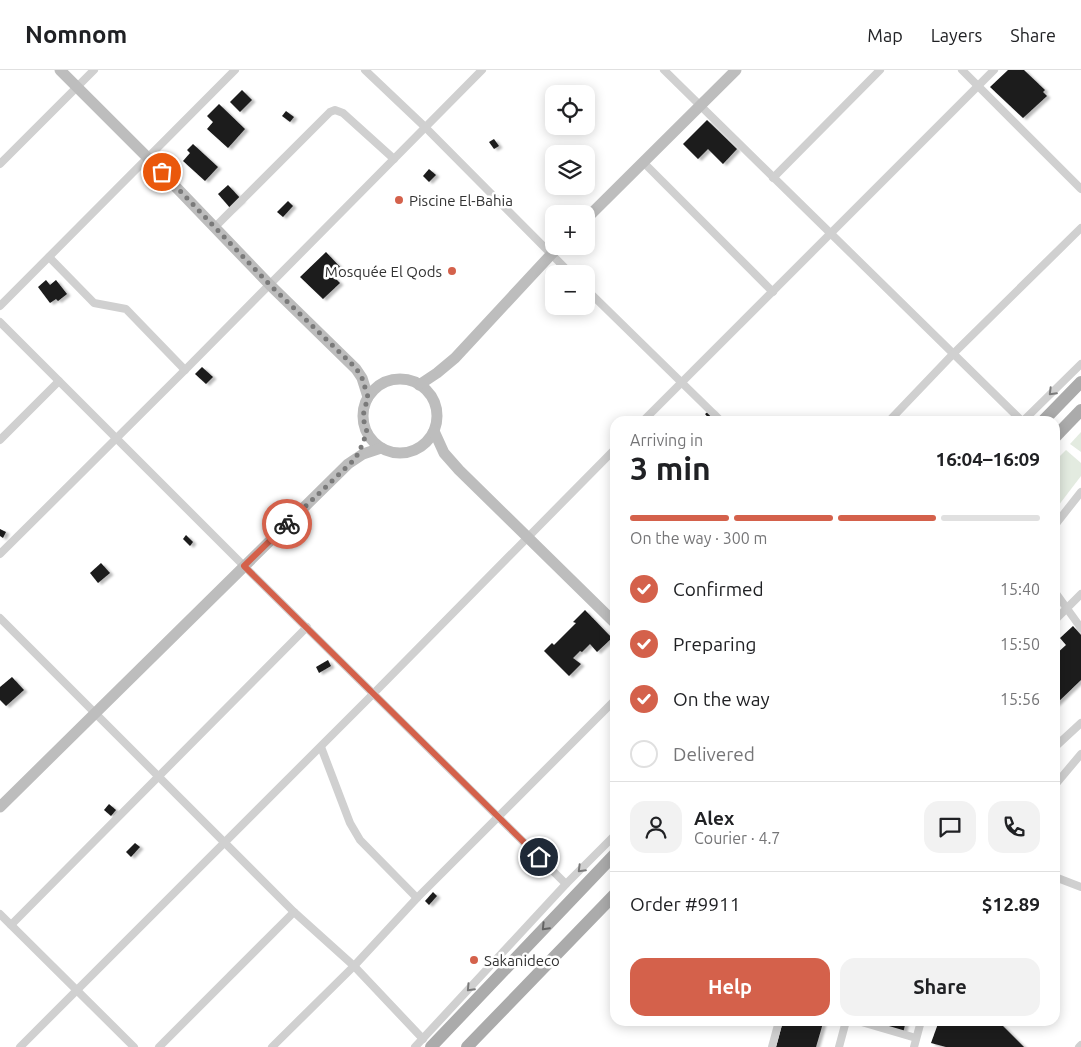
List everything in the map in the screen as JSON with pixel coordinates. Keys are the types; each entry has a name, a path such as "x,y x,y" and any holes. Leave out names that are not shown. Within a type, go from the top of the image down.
{"main road":[{"path":"1048,416 1081,382"},
{"path":"1060,432 1081,410"},
{"path":"427,1043 610,859"},
{"path":"467,1047 610,899"}],"street":[{"path":"60,70 270,285 359,373 384,383"},
{"path":"0,164 94,70"},
{"path":"0,306 235,70"},
{"path":"365,70 545,241"},
{"path":"0,554 482,70"},
{"path":"664,70 1017,416"},
{"path":"595,210 736,70"},
{"path":"774,178 880,70"},
{"path":"962,70 1081,189"},
{"path":"648,416 994,70"},
{"path":"214,227 330,112 335,110 343,113 394,159"},
{"path":"643,162 773,292"},
{"path":"894,416 954,353 1081,228"},
{"path":"420,384 446,366 550,255"},
{"path":"49,257 94,303 126,310 185,370"},
{"path":"595,298 715,416"},
{"path":"0,322 566,884"},
{"path":"1027,416 1081,364"},
{"path":"432,396 446,366"},
{"path":"359,373 368,397"},
{"path":"402,379 420,384 432,396 437,410 434,431 421,447 405,453 397,453 381,448 367,432 363,418 368,397 384,383 402,379"},
{"path":"0,440 59,380"},
{"path":"434,431 444,453 459,470 610,618"},
{"path":"355,459 367,432"},
{"path":"421,447 444,453"},
{"path":"0,807 355,459 381,448"},
{"path":"20,1047 610,455"},
{"path":"1060,519 1081,492"},
{"path":"1060,615 1081,594"},
{"path":"1060,598 1081,628"},
{"path":"0,618 294,912 354,966 427,1043"},
{"path":"11,925 306,627"},
{"path":"272,1047 354,966 417,898 610,705"},
{"path":"1060,742 1081,723"},
{"path":"321,747 350,823 360,840 417,898"},
{"path":"1060,779 1081,754"},
{"path":"415,1047 427,1043 566,884 610,840"},
{"path":"1060,879 1081,887"},
{"path":"159,1047 294,912"},
{"path":"0,914 134,1047"},
{"path":"772,1047 778,1026"},
{"path":"839,1047 845,1026"},
{"path":"875,1026 916,1038"},
{"path":"914,1047 920,1026"}],"shaded area":[{"path":"1081,432 1081,452 1070,444"},
{"path":"1066,450 1081,463 1081,476 1060,503 1060,456"}],"building":[{"path":"1008,70 1024,70 1045,90 1043,92 1047,96 1023,118 990,87"},
{"path":"242,90 252,100 240,112 230,102"},
{"path":"219,104 245,129 228,148 207,129 213,122 207,116"},
{"path":"286,111 294,117 290,122 282,116"},
{"path":"707,120 737,149 723,164 708,149 698,159 683,144"},
{"path":"494,139 499,146 494,149 489,142"},
{"path":"193,144 218,167 205,181 183,161 190,153 187,150"},
{"path":"429,169 436,175 429,182 423,176"},
{"path":"228,185 242,200 231,209 218,194"},
{"path":"288,201 293,206 283,217 277,212"},
{"path":"326,252 342,269 334,277 340,283 323,299 300,277"},
{"path":"46,280 50,285 56,280 67,294 58,301 56,299 50,303 38,287"},
{"path":"202,367 213,377 206,384 195,374"},
{"path":"712,409 717,416 707,416 705,414"},
{"path":"0,529 6,532 3,538 0,536"},
{"path":"186,535 193,542 190,546 183,539"},
{"path":"101,563 110,573 98,583 90,573"},
{"path":"585,610 610,636 610,640 597,652 590,644 582,652 580,651 573,658 581,664 569,676 544,651 552,643 554,645 576,623 573,622"},
{"path":"1073,626 1081,635 1081,680 1060,700 1060,650 1066,645 1060,638"},
{"path":"328,660 331,666 319,673 316,667"},
{"path":"12,677 24,690 6,706 0,700 0,687"},
{"path":"109,804 116,810 111,816 104,810"},
{"path":"135,843 140,847 131,857 126,852"},
{"path":"433,892 437,896 429,905 425,901"},
{"path":"782,1026 822,1026 816,1047 776,1047"},
{"path":"881,1026 905,1026 903,1033"},
{"path":"937,1026 1003,1026 1024,1047 946,1047 931,1043"}],"way so far":[{"path":"162,172 270,285 356,368 362,378 368,397 363,418 367,432 360,450 355,459 287,524"}],"place":[{"name":"Piscine El-Bahia","path":"399,200"},
{"name":"Mosquée El Qods","path":"452,271"},
{"name":"Sakanideco","path":"474,960"}],"route":[{"path":"287,524 244,566 539,857"}]}
